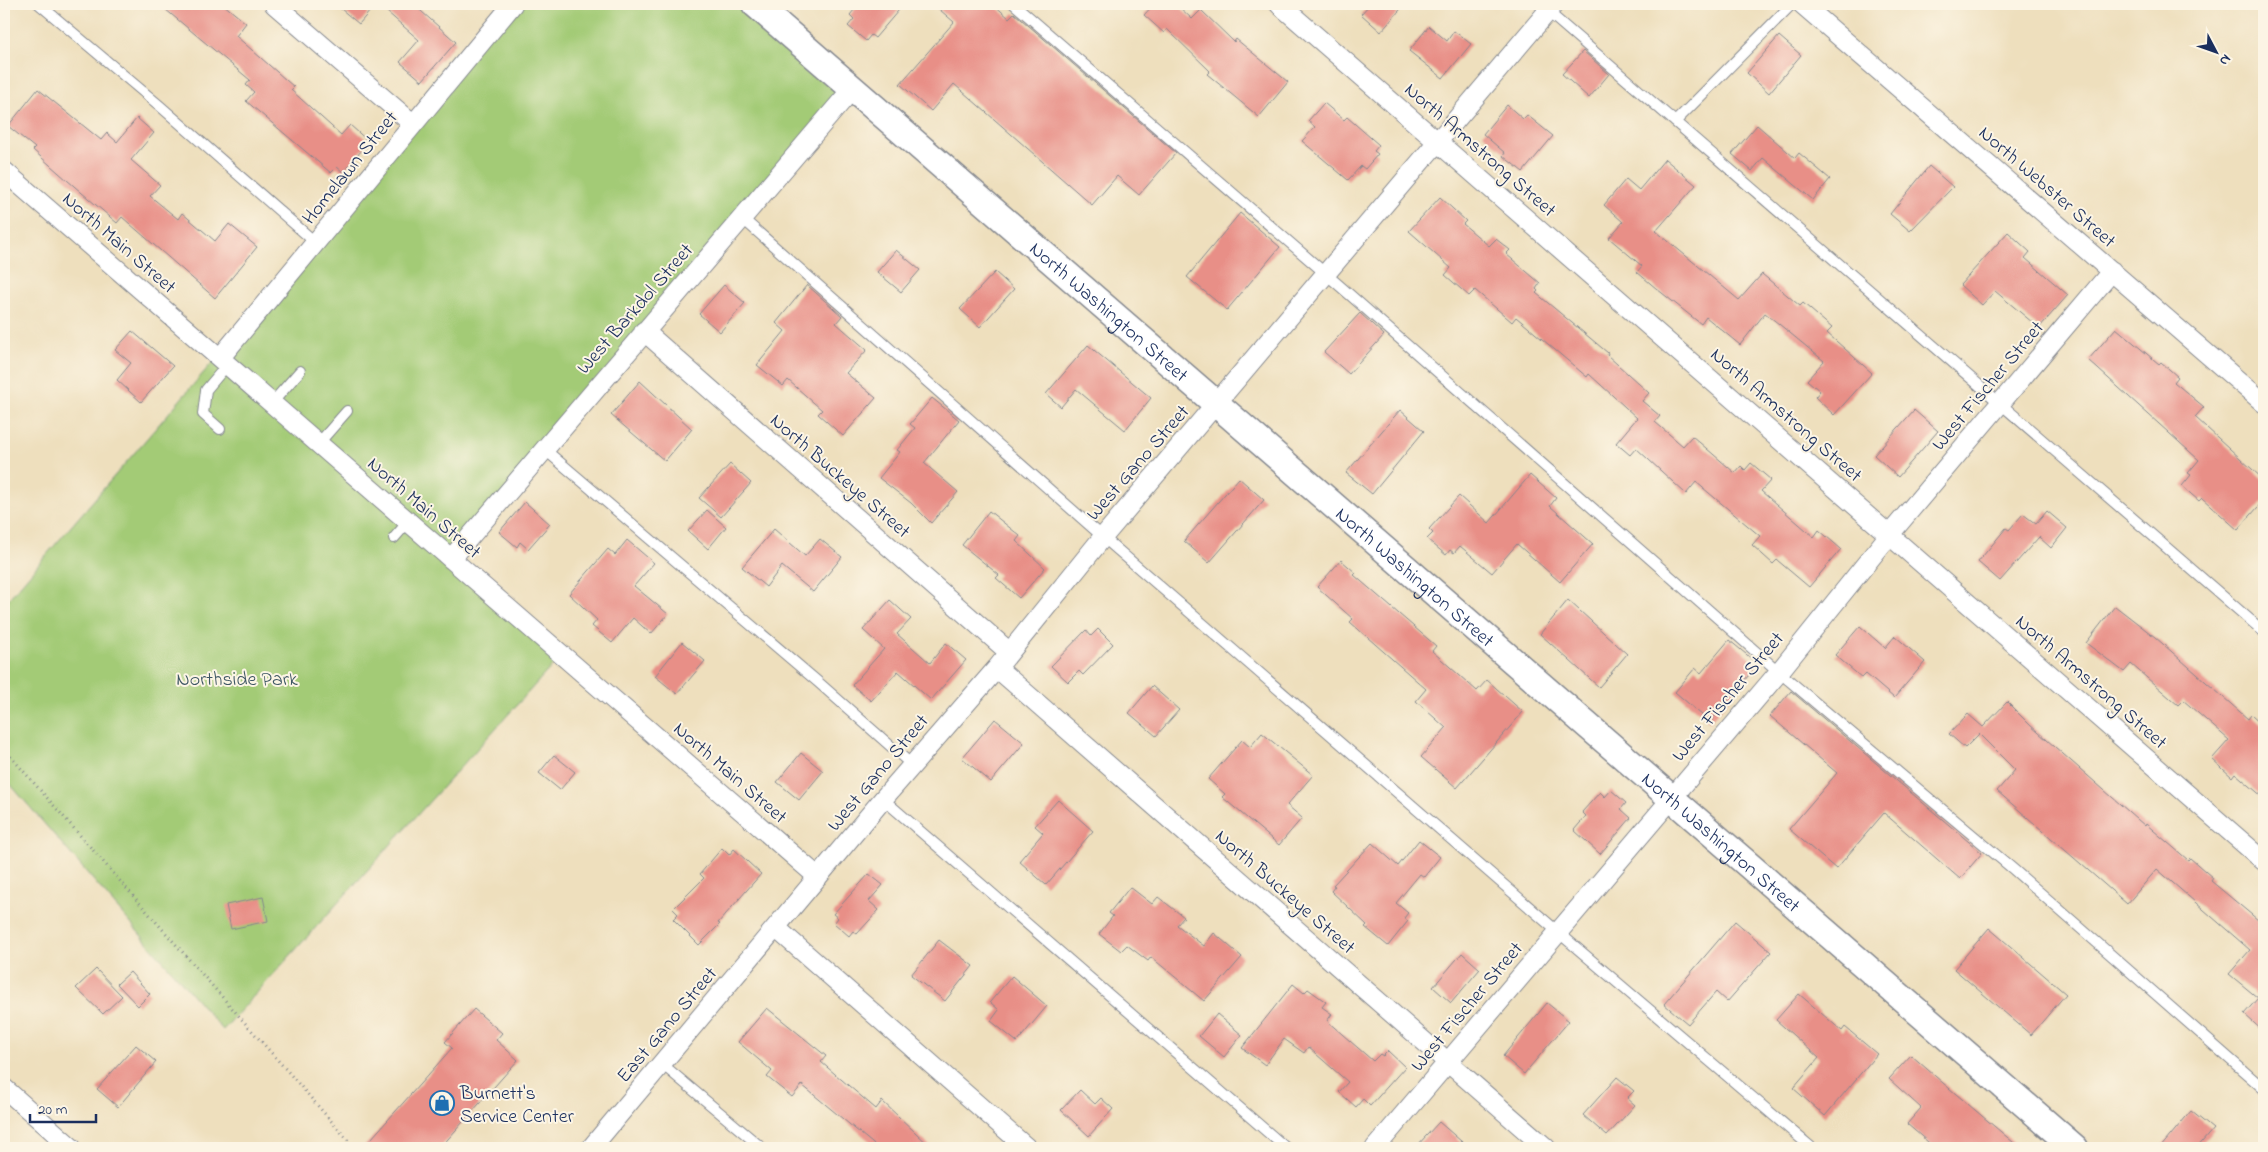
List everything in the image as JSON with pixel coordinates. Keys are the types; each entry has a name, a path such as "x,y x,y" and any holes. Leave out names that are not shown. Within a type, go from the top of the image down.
{"main road":[{"name":"North Washington Street","path":"755,4 2075,1148"}],"street":[{"path":"274,4 413,124"},
{"name":"Homelawn Street","path":"224,362 316,243 511,4"},
{"name":"North Armstrong Street","path":"1278,4 1438,141 2264,861"},
{"name":"North Webster Street","path":"1802,4 2264,403"},
{"name":"West Gano Street","path":"776,928 883,799 997,668 1008,652 1103,537 1438,141 1547,6"},
{"name":"West Barkdol Street","path":"451,559 543,448 853,88"},
{"name":"North Main Street","path":"4,170 818,877"},
{"name":"West Fischer Street","path":"1375,1148 1449,1063 1670,798 1779,672 1890,534 2112,271"},
{"name":"North Buckeye Street","path":"644,332 1008,652"},
{"name":"North Buckeye Street","path":"997,668 1546,1148"},
{"path":"776,928 1027,1148"},
{"name":"East Gano Street","path":"591,1148 776,928"},
{"path":"4,1088 72,1148"}],"lane":[{"path":"38,4 160,106 316,243"},
{"path":"1014,4 1326,274 1779,672 2013,869 2264,1089"},
{"path":"1675,122 1792,4"},
{"path":"1547,6 1675,122 2264,632"},
{"path":"742,218 1103,537 1558,932 1812,1148"},
{"path":"220,429 203,414 206,390 224,362"},
{"path":"272,403 300,371"},
{"path":"318,444 347,411"},
{"path":"543,448 811,676 912,765"},
{"path":"394,538 408,522"},
{"path":"883,799 1286,1148"},
{"path":"662,1064 762,1148"}],"path":[{"path":"4,750 355,1148"}],"green space":[{"name":"Northside Park","path":"514,4 755,4 853,88 451,558 562,655 223,1030 4,777 4,604 218,356"}],"building":[{"path":"159,4 223,4 246,23 236,36 294,87 291,90 341,135 350,125 369,142 343,172 337,167 331,173 246,101 254,92 246,85 250,80"},
{"path":"335,4 376,4 359,24"},
{"path":"378,4 413,4 456,42 422,81 400,62 419,40"},
{"path":"859,4 904,4 875,38 871,35 866,41 848,26 854,19 850,15"},
{"path":"933,4 993,4 1009,18 1014,13 1176,153 1139,195 1117,176 1092,205 954,84 931,111 900,84 954,22"},
{"path":"1154,4 1176,4 1192,19 1201,10 1234,42 1236,39 1288,82 1259,117 1207,74 1210,71 1167,29 1164,33 1144,15"},
{"path":"1370,4 1405,4 1381,32 1361,14"},
{"path":"1429,26 1447,41 1454,31 1471,44 1443,78 1409,51"},
{"path":"1779,36 1801,55 1769,93 1747,73"},
{"path":"1583,51 1609,74 1589,98 1562,74"},
{"path":"38,89 101,140 107,133 117,142 137,118 154,133 131,160 160,185 150,196 178,219 182,213 215,241 229,224 257,247 215,298 122,217 117,223 33,150 35,148 8,126"},
{"path":"1324,103 1344,120 1347,117 1379,145 1374,151 1378,154 1365,169 1361,166 1348,180 1302,141 1315,127 1308,121"},
{"path":"1507,105 1523,119 1527,115 1553,136 1523,172 1503,156 1505,153 1483,134"},
{"path":"1757,125 1795,158 1799,153 1830,179 1813,200 1763,158 1752,171 1732,154"},
{"path":"1665,159 1696,185 1656,231 1739,300 1762,274 1800,306 1803,303 1832,328 1827,333 1872,373 1834,415 1815,397 1820,391 1807,380 1824,361 1779,324 1765,313 1740,345 1706,317 1701,324 1657,289 1637,272 1642,266 1609,238 1623,222 1604,205 1626,179 1639,190"},
{"path":"1929,166 1953,187 1910,231 1890,214"},
{"path":"1440,197 1466,221 1463,224 1489,246 1496,239 1510,250 1506,254 1540,283 1536,293 1608,353 1607,355 1649,393 1642,401 1660,416 1655,422 1683,446 1692,436 1735,473 1741,466 1745,470 1751,463 1771,480 1761,491 1814,537 1819,530 1841,549 1809,587 1777,560 1773,564 1752,545 1760,536 1696,482 1686,494 1636,448 1630,455 1616,443 1637,418 1589,374 1587,377 1516,317 1512,322 1475,290 1469,296 1445,275 1451,268 1409,231"},
{"path":"1240,213 1280,247 1227,310 1187,277"},
{"path":"2008,232 2030,252 2025,258 2068,295 2039,328 1995,291 1982,305 1960,285"},
{"path":"896,250 920,270 901,292 877,272"},
{"path":"995,272 1014,289 980,327 960,309"},
{"path":"724,285 745,303 720,332 699,314"},
{"path":"807,285 842,316 836,323 867,350 846,373 876,398 843,436 818,414 822,410 788,380 783,386 757,365 785,331 776,323"},
{"path":"1360,313 1384,335 1349,374 1324,352"},
{"path":"2116,328 2159,364 2161,362 2178,377 2174,382 2204,407 2195,417 2264,480 2264,500 2238,530 2202,498 2199,501 2182,486 2191,475 2188,473 2199,460 2088,360"},
{"path":"132,331 173,366 141,402 117,380 131,363 115,350"},
{"path":"1088,345 1151,398 1125,430 1076,389 1061,407 1046,394"},
{"path":"640,381 692,429 665,461 611,415"},
{"path":"932,398 959,420 924,463 958,492 931,523 911,503 879,478 900,452 897,450 915,428 910,424"},
{"path":"1400,410 1424,431 1372,494 1346,473"},
{"path":"1914,410 1938,431 1898,477 1874,455"},
{"path":"730,464 751,483 721,517 699,498"},
{"path":"1530,475 1556,498 1550,506 1593,544 1560,582 1517,544 1492,573 1460,546 1454,553 1450,550 1446,555 1427,539 1433,533 1429,529 1459,496 1489,523"},
{"path":"1239,478 1264,500 1209,563 1184,541"},
{"path":"525,502 550,524 528,549 520,542 517,547 499,532"},
{"path":"707,510 726,527 708,549 688,531"},
{"path":"989,511 1020,536 1016,541 1045,568 1019,598 996,578 999,575 962,545"},
{"path":"2047,511 2067,528 2051,548 2039,537 2000,581 1978,562 2006,528 2009,530 2023,514 2036,524"},
{"path":"774,529 805,556 820,539 842,557 813,592 782,566 766,587 742,567"},
{"path":"627,540 654,563 634,586 668,614 651,634 633,618 612,643 592,626 597,620 569,594 608,549 615,555"},
{"path":"1341,560 1356,573 1354,575 1436,646 1432,651 1477,691 1487,680 1523,712 1457,788 1421,757 1446,728 1416,701 1426,689 1350,622 1353,619 1317,587"},
{"path":"890,600 911,619 897,634 930,663 946,643 966,660 931,700 898,671 871,701 852,685 884,649 863,630"},
{"path":"1568,600 1627,654 1599,687 1540,634"},
{"path":"2115,606 2155,637 2248,719 2251,715 2264,727 2264,798 2235,773 2232,777 2212,759 2229,740 2183,700 2178,705 2131,664 2124,672 2086,643"},
{"path":"1860,626 1885,648 1895,636 1925,662 1894,698 1866,674 1862,678 1835,655"},
{"path":"1098,629 1113,644 1083,675 1079,671 1068,682 1051,666 1086,630 1091,636"},
{"path":"1729,640 1758,664 1710,722 1675,692 1695,668 1701,673"},
{"path":"682,642 705,661 677,694 655,676"},
{"path":"1152,686 1179,710 1156,736 1129,713"},
{"path":"1791,691 1982,853 1960,879 1884,813 1836,869 1789,829 1837,773 1770,716"},
{"path":"2007,702 2030,725 2145,826 2146,824 2188,860 2190,858 2213,878 2211,881 2264,925 2264,1032 2244,1014 2258,998 2229,974 2250,950 2157,869 2127,904 1997,791 2015,770 1979,734 1965,748 1949,734 1968,714 1983,727"},
{"path":"995,719 1024,743 991,782 962,758"},
{"path":"1262,733 1313,775 1287,805 1302,818 1279,845 1222,797 1225,794 1208,779 1242,740 1250,747"},
{"path":"801,753 823,771 799,800 777,782"},
{"path":"554,755 575,772 560,790 539,773"},
{"path":"1611,790 1626,803 1621,809 1631,818 1600,854 1574,830 1586,816 1582,812 1600,792 1605,797"},
{"path":"1058,800 1093,831 1046,885 1019,861 1043,833 1035,826"},
{"path":"1419,840 1440,857 1424,877 1420,874 1396,903 1408,913 1404,918 1408,921 1388,946 1365,927 1367,925 1331,891 1335,886 1333,885 1372,843 1398,866"},
{"path":"722,848 729,855 734,849 761,874 718,923 720,924 699,945 673,919 678,914 673,909 704,878 700,874"},
{"path":"869,874 883,885 869,901 879,910 857,934 853,931 849,936 834,923 838,918 833,914"},
{"path":"1130,887 1152,904 1158,897 1184,917 1177,925 1204,946 1214,933 1242,957 1204,1001 1151,957 1148,961 1127,945 1121,951 1099,934 1113,916 1109,913"},
{"path":"263,897 268,921 231,929 226,905"},
{"path":"1735,921 1771,952 1727,1002 1716,992 1688,1024 1664,1004"},
{"path":"1989,928 2066,994 2031,1035 1954,969"},
{"path":"939,940 973,966 945,1001 911,975"},
{"path":"1462,953 1480,969 1451,1003 1433,987"},
{"path":"96,969 122,996 103,1014 76,988"},
{"path":"130,972 150,994 138,1006 117,984"},
{"path":"1012,976 1047,1006 1017,1042 991,1021 999,1010 990,1002"},
{"path":"1293,984 1304,993 1308,989 1326,1002 1322,1007 1332,1014 1327,1021 1373,1061 1380,1054 1383,1056 1388,1051 1405,1067 1370,1106 1363,1099 1356,1107 1339,1092 1348,1082 1308,1047 1304,1053 1284,1039 1265,1065 1242,1048"},
{"path":"1799,994 1842,1031 1845,1027 1877,1054 1825,1116 1793,1088 1819,1058 1776,1020"},
{"path":"1547,1003 1569,1021 1524,1074 1503,1056"},
{"path":"767,1008 826,1056 821,1062 876,1109 882,1101 932,1148 878,1148 802,1085 792,1097 767,1077 772,1071 738,1042"},
{"name":"Burnett's Service Center","path":"474,1009 502,1033 496,1040 518,1060 440,1148 363,1148 452,1048 445,1042"},
{"path":"1217,1014 1242,1035 1224,1057 1199,1036"},
{"path":"136,1045 156,1062 118,1107 97,1089"},
{"path":"1911,1055 2020,1148 1935,1148 1907,1124 1921,1108 1889,1079"},
{"path":"1617,1077 1634,1091 1627,1098 1635,1105 1607,1136 1583,1115"},
{"path":"1080,1090 1095,1104 1101,1098 1113,1109 1089,1136 1061,1110"},
{"path":"2191,1111 2213,1129 2197,1148 2160,1148"},
{"path":"1439,1122 1469,1148 1415,1148"}],"place":[{"name":"Burnett's Service Center","path":"442,1103"}]}
